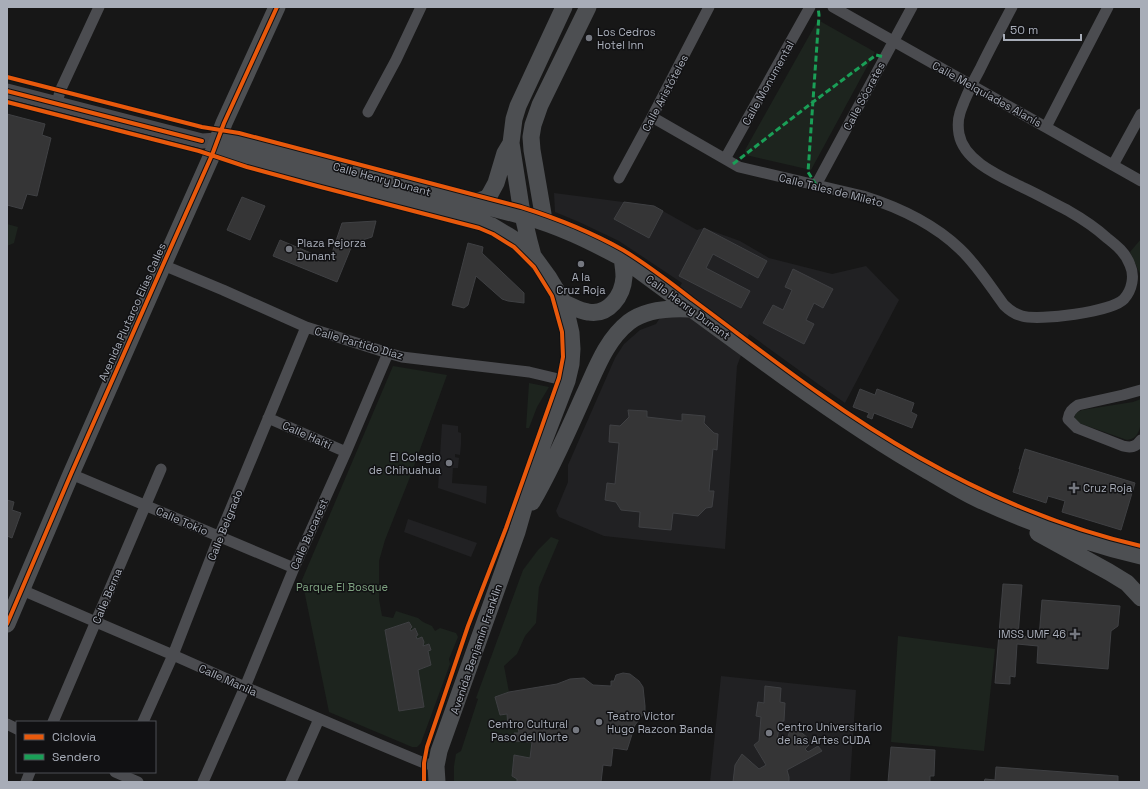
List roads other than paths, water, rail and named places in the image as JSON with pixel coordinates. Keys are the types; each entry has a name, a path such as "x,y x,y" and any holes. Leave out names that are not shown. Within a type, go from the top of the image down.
{"main road":[{"name":"Avenida Plutarco Elías Calles","path":"7,624 162,265 211,143 224,123 276,7"},
{"path":"522,517 540,451 567,380 571,364 572,349 571,333 564,303 549,278 533,256 523,216 511,143 514,119 518,106 564,7"},
{"path":"540,221 542,214 531,137 533,125 540,105 588,7"},
{"name":"Calle Henry Dunant","path":"211,143 240,142 474,203 540,221 598,245 622,258 817,400 891,450 977,498 1030,521 1073,537 1141,556"},
{"name":"Calle Henry Dunant","path":"211,143 249,160 358,190 469,218 492,226 521,244 533,256"},
{"path":"474,203 487,198 490,194 496,183 505,153 511,143"},
{"path":"564,303 589,312 599,312 608,308 618,298 622,289 624,276 622,258"},
{"path":"522,517 544,482 603,355 618,331 630,321 652,312 672,308 690,309"},
{"name":"Avenida Benjamín Franklin","path":"436,774 439,751 522,517"},
{"path":"1030,521 1037,533 1127,583 1141,598"}],"street":[{"path":"57,104 60,91 99,7"},
{"path":"368,112 396,60 421,7"},
{"name":"Calle Aristóteles","path":"619,178 710,7"},
{"name":"Calle Monumental","path":"725,159 810,7"},
{"name":"Calle Melquíades Alanís","path":"834,7 1141,181"},
{"name":"Calle Sócrates","path":"816,185 912,7"},
{"name":"Calle Tales de Mileto","path":"652,117 739,167 863,196 883,202 904,212 936,230 961,250 1004,305 1015,314 1031,318 1042,318 1099,310 1124,300 1130,291 1133,276 1131,266 1125,255 1098,230 1080,218 996,174 979,163 970,155 959,135 958,126 960,113 971,85 1012,7"},
{"path":"1046,127 1108,7"},
{"name":"Calle Henry Dunant","path":"7,91 211,143"},
{"path":"1113,166 1141,114"},
{"name":"Calle Partido Díaz","path":"162,265 306,327 388,353 427,360 529,372 567,380"},
{"name":"Calle Belgrado","path":"143,721 173,654 219,537 306,327"},
{"name":"Calle Bucarest","path":"203,782 388,353"},
{"path":"1141,390 1078,405 1072,408 1068,413 1068,419 1077,428 1129,448 1134,447 1141,440"},
{"name":"Calle Haití","path":"268,418 346,452"},
{"name":"Calle Berna","path":"52,721 161,469"},
{"name":"Calle Tokio","path":"71,474 294,568"},
{"name":"Calle Manila","path":"22,590 417,760 436,774"},
{"path":"290,782 319,719"},
{"path":"7,724 16,728"},
{"path":"118,775 138,782"}],"place":[{"name":"Los Cedros Hotel Inn","path":"589,38"},
{"name":"Plaza Pejorza Dunant","path":"289,249"},
{"name":"A la Cruz Roja","path":"581,264"},
{"name":"El Colegio de Chihuahua","path":"449,463"},
{"name":"Cruz Roja","path":"1074,488"},
{"name":"IMSS UMF 46","path":"1075,634"},
{"name":"Teatro Victor Hugo Razcon Banda","path":"599,722"},
{"name":"Centro Cultural Paso del Norte","path":"576,730"},
{"name":"Centro Universitario de las Artes CUDA","path":"769,733"}],"park label":[{"name":"Parque El Bosque","path":"342,587"}]}
